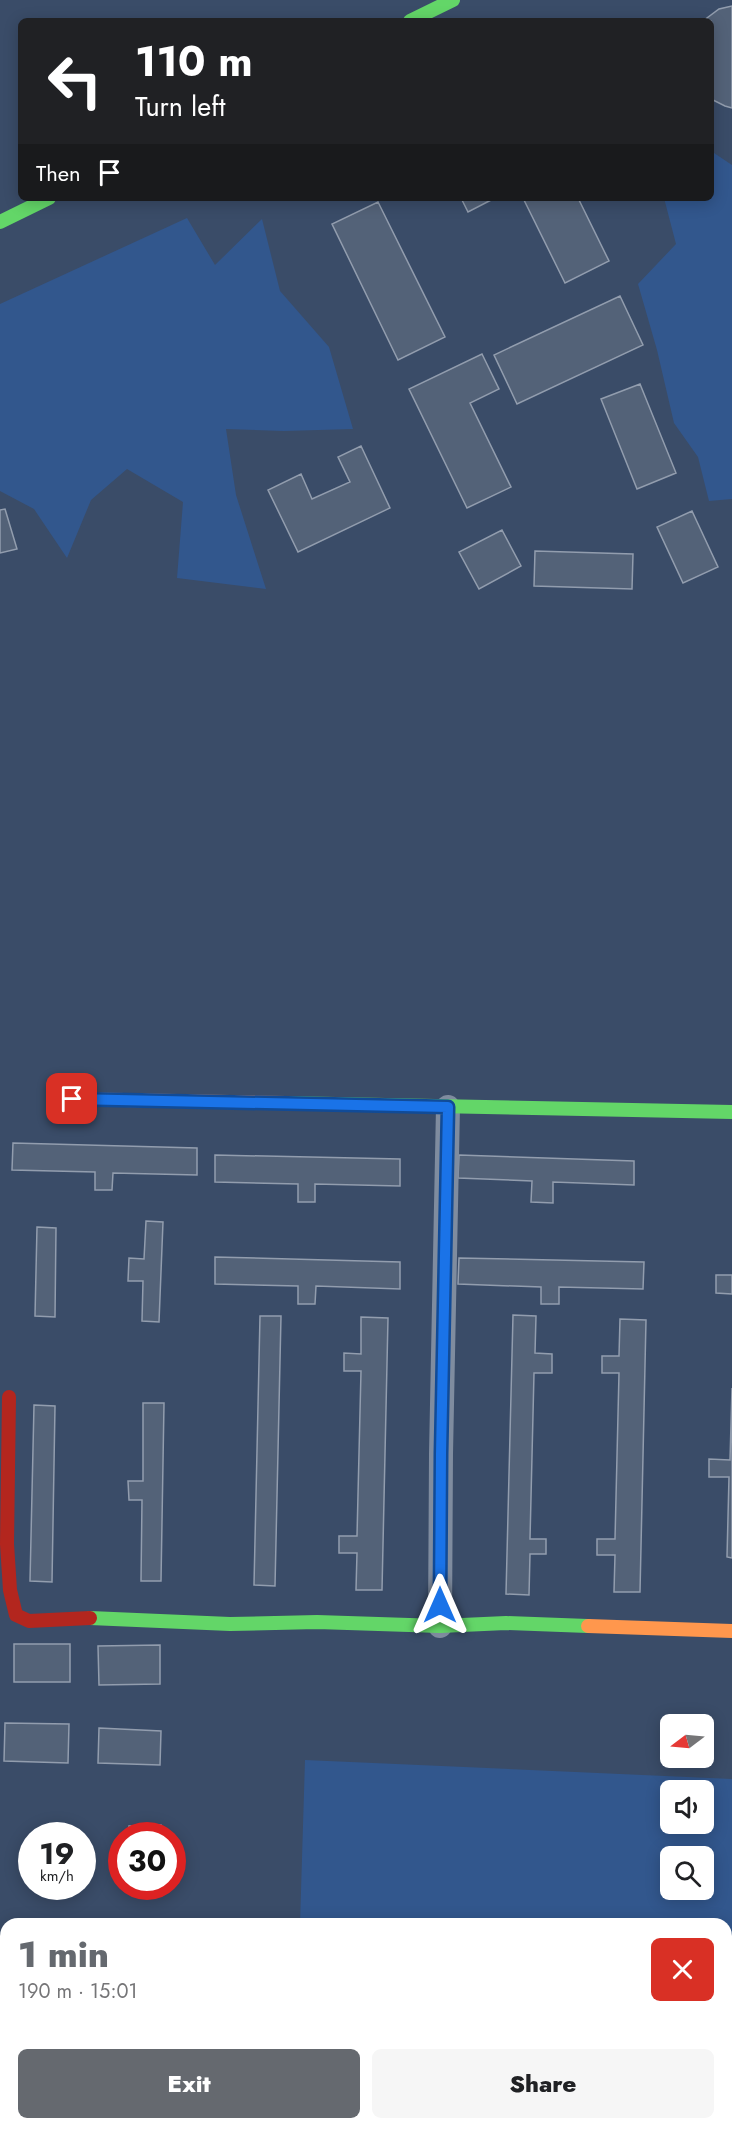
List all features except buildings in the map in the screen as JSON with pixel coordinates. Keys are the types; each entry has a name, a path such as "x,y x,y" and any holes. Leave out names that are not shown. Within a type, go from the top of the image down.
{"street":[{"path":"416,18 453,0"},
{"path":"0,222 44,201"},
{"path":"72,1099 732,1112"},
{"path":"440,1626 448,1107"},
{"path":"9,1397 6,1534 12,1604 16,1615 29,1621 87,1618 230,1624 317,1622 440,1626 517,1624 732,1631"}],"shaded area":[{"path":"714,153 732,165 732,499 709,501 698,457 674,423 657,350 638,284 676,244 665,201 714,201"},
{"path":"187,218 215,265 262,219 280,291 329,347 353,429 284,431 226,429 236,495 266,589 177,578 183,502 127,469 91,500 67,558 34,509 0,491 0,304"},
{"path":"305,1760 732,1779 732,1918 300,1918"}],"traffic: fast":[{"path":"416,18 453,0"},
{"path":"0,222 43,201"},
{"path":"286,1103 732,1112"},
{"path":"90,1618 230,1624 317,1622 440,1626 506,1623 588,1626"}],"traffic: slow":[{"path":"72,1099 286,1103"},
{"path":"588,1626 732,1631"}],"traffic: jam":[{"path":"9,1397 7,1544 10,1590 16,1615 29,1621 90,1618"}],"route":[{"path":"72,1099 448,1107 440,1605"}]}
